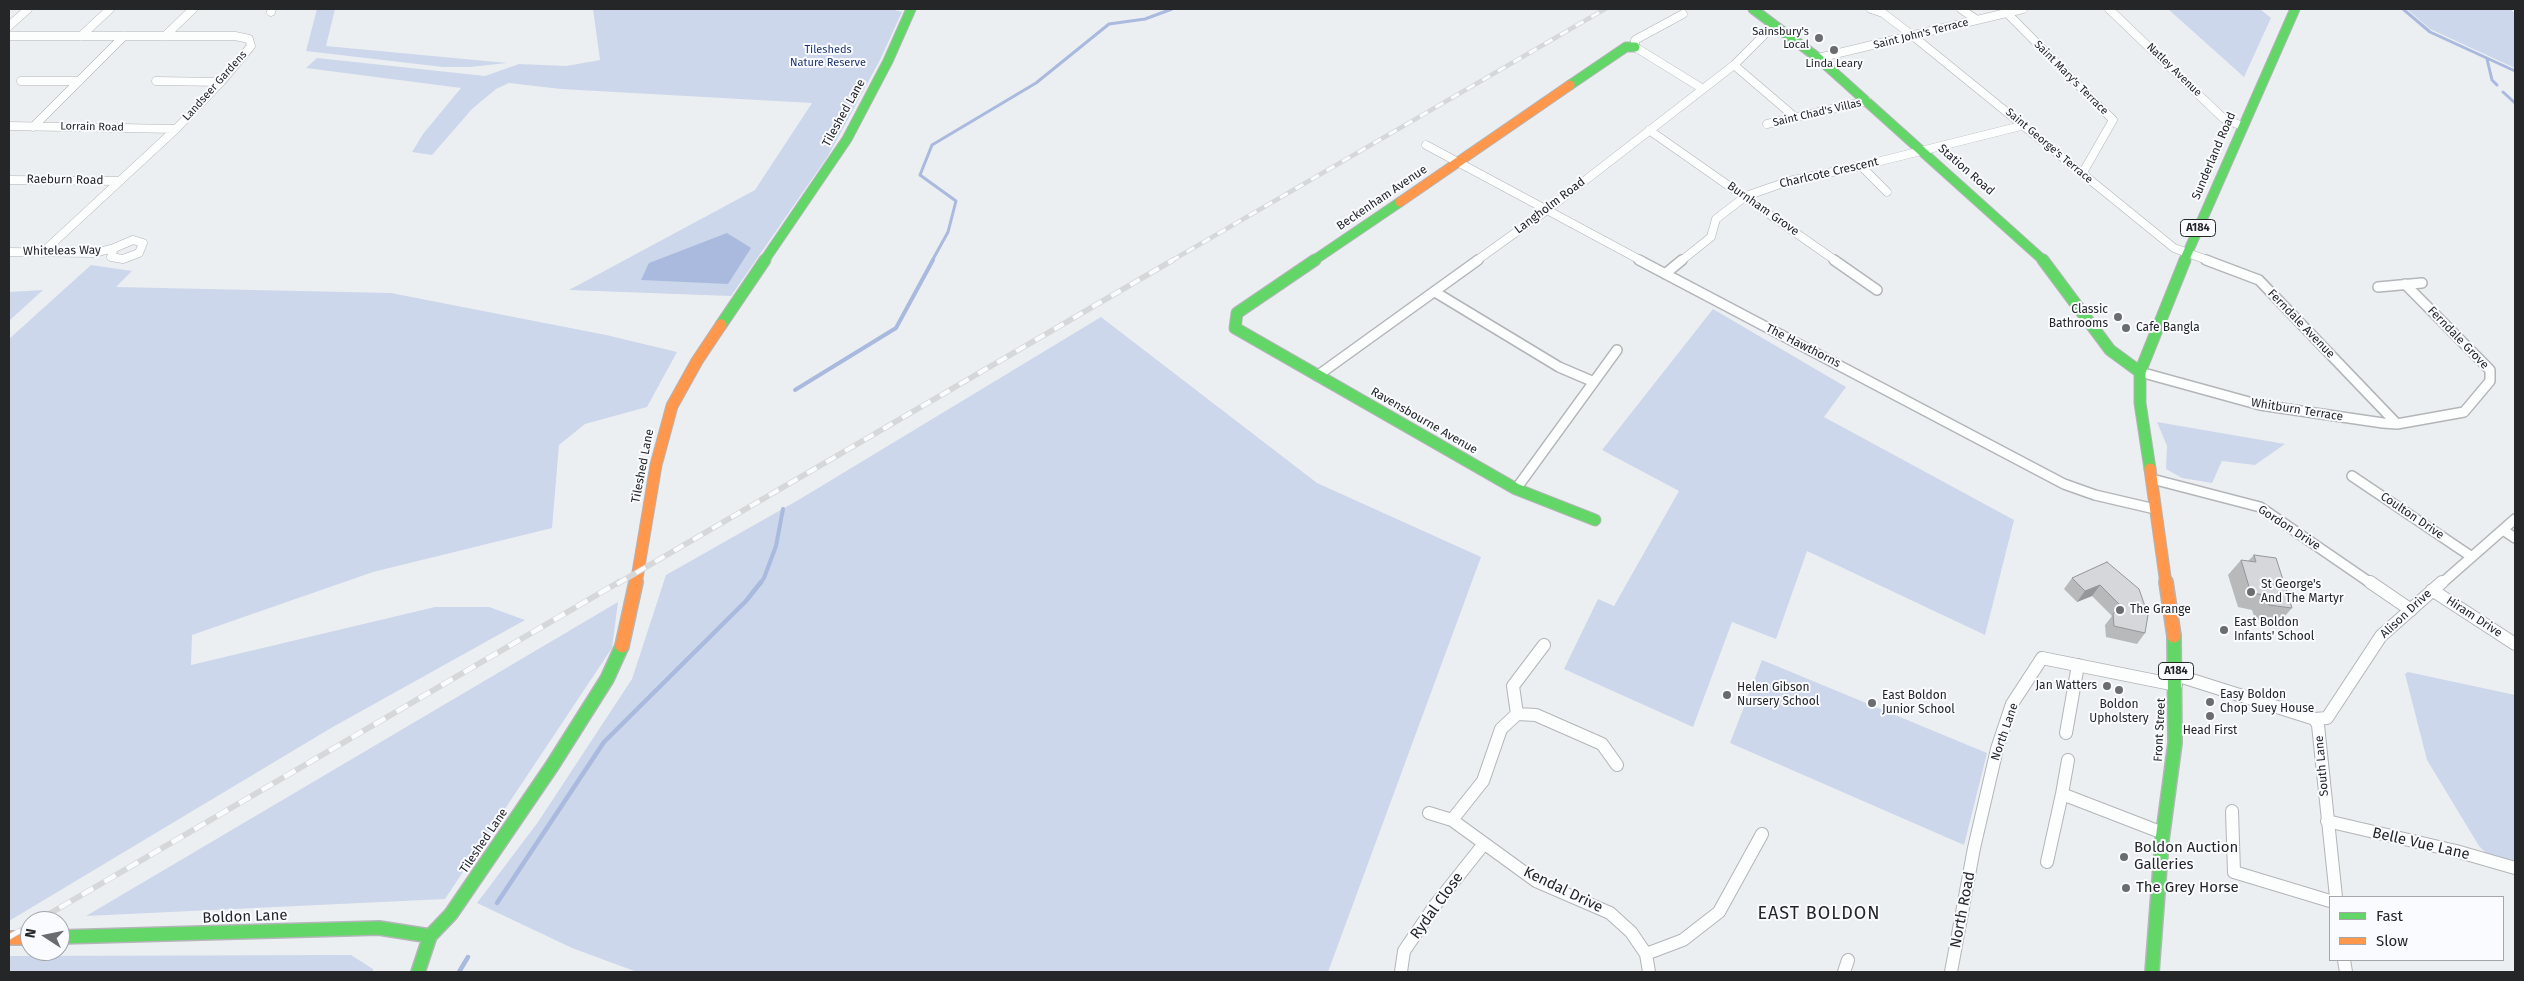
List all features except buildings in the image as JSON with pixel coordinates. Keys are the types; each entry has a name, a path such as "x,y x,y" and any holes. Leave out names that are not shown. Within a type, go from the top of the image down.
{"main road":[{"name":"Tileshed Lane","path":"430,936 451,914 552,766 607,680 623,643 639,571 656,465 672,406 688,375 847,139 888,60 911,9"},
{"name":"Station Road","path":"1753,9 1818,58 2040,256 2110,350 2140,372"},
{"name":"Sunderland Road","path":"2140,372 2187,254 2295,9"},
{"name":"Beckenham Avenue","path":"1317,376 1235,328 1237,313 1460,163 1626,47 1635,47"},
{"name":"Front Street","path":"2140,372 2140,402 2176,642 2175,743 2163,833 2152,972"},
{"name":"Ravensbourne Avenue","path":"1317,376 1516,489 1595,520"},
{"name":"Boldon Lane","path":"70,937 379,928 430,936"},
{"path":"418,972 430,936"}],"street":[{"path":"10,24 28,9"},
{"path":"81,36 110,9"},
{"path":"165,36 192,9"},
{"name":"Saint George's Terrace","path":"1871,9 1883,13 1913,36 2025,125 2082,174 2174,248 2187,254"},
{"path":"1961,9 1976,20"},
{"name":"Saint John's Terrace","path":"1818,58 2023,9"},
{"name":"Natley Avenue","path":"2109,9 2223,118 2242,126"},
{"name":"Saint Mary's Terrace","path":"2007,13 2113,120 2082,174"},
{"path":"1683,14 1636,40 1635,47 1703,89"},
{"name":"Langholm Road","path":"1317,376 1546,210 1734,65 1774,25"},
{"name":"Landseer Gardens","path":"9,36 235,36 249,39 251,46 221,82 176,129 42,253"},
{"path":"33,127 124,36"},
{"path":"1734,65 1740,68 1796,118"},
{"path":"21,81 79,81"},
{"path":"156,81 221,82"},
{"name":"Saint Chad's Villas","path":"1767,124 1867,101"},
{"name":"Charlcote Crescent","path":"1665,274 1710,238 1716,219 1746,196 1789,181 1861,166 2025,125"},
{"name":"Lorrain Road","path":"9,126 176,129"},
{"name":"Burnham Grove","path":"1649,130 1746,196 1877,290"},
{"name":"The Hawthorns","path":"1426,145 1665,274 2064,484 2095,495 2155,509"},
{"path":"1861,166 1887,192"},
{"name":"Raeburn Road","path":"9,180 120,181"},
{"name":"Whiteleas Way","path":"9,252 95,253 133,240 141,242 144,246 139,252 129,258 117,260 110,257 114,248"},
{"path":"95,253 110,257"},
{"name":"Ferndale Avenue","path":"2187,254 2247,274 2259,280 2397,424"},
{"path":"2378,287 2422,282"},
{"name":"Ferndale Grove","path":"2405,284 2490,370 2490,381 2464,412 2457,415"},
{"path":"1435,292 1559,367 1594,382"},
{"path":"1516,489 1617,350"},
{"name":"Whitburn Terrace","path":"2140,372 2260,405 2397,424 2457,415"},
{"name":"Coulton Drive","path":"2352,476 2472,557"},
{"name":"Gordon Drive","path":"2152,479 2260,507 2411,610"},
{"name":"Alison Drive","path":"2315,719 2327,718 2381,636 2515,519"},
{"path":"2503,530 2515,538"},
{"name":"Hiram Drive","path":"2432,590 2515,644"},
{"path":"1517,714 1513,686 1544,645"},
{"name":"North Lane","path":"1974,848 1997,749 2012,704 2042,658 2078,665"},
{"path":"2066,732 2078,665"},
{"name":"South Lane","path":"2078,665 2176,680 2315,719 2318,725 2336,896"},
{"path":"1452,820 1484,781 1501,729 1517,714 1536,715 1602,744 1617,765"},
{"path":"2047,862 2068,760"},
{"path":"2062,794 2163,833"},
{"path":"2232,811 2234,872 2329,901"},
{"name":"Kendal Drive","path":"1430,813 1452,820 1483,845 1536,881 1610,913 1631,932 1646,954 1649,972"},
{"name":"Belle Vue Lane","path":"2327,821 2456,851 2515,868"},
{"path":"1646,954 1683,940 1719,912 1762,834"},
{"name":"Rydal Close","path":"1401,972 1404,951 1436,904 1483,845"},
{"name":"North Road","path":"1951,972 1974,848"}],"green space":[{"path":"317,9 335,9 326,46 507,63 470,67 443,67 306,51"},
{"name":"Tilesheds Nature Reserve","path":"593,9 891,9 902,12 880,60 828,156 731,296 569,290 755,190 812,103 561,89 509,83 496,89 472,109 432,155 412,152 423,134 461,88 306,68 317,58 485,76 519,64 566,66 600,60"},
{"path":"2168,9 2260,9 2271,18 2244,77"},
{"path":"2407,9 2510,9 2515,13 2515,68 2430,29"},
{"path":"91,265 132,271 116,287 391,293 606,335 677,352 647,407 585,424 559,445 552,528 373,572 192,635 191,665 435,607 489,607 525,620 331,728 26,911 20,911 20,914 9,921 9,339"},
{"path":"43,290 9,321 9,292"},
{"path":"1713,309 1846,387 1824,417 2014,520 1985,635 1807,551 1776,639 1732,622 1693,727 1564,669 1598,599 1614,606 1679,491 1602,450"},
{"path":"1101,317 1317,483 1481,557 1328,972 637,972 572,948 477,903 538,822 632,679 666,575 800,499"},
{"path":"2157,422 2285,444 2255,465 2222,461 2212,483 2182,478 2166,469 2167,446"},
{"path":"618,602 612,648 445,899 86,916"},
{"path":"1762,660 1987,753 1964,845 1730,743"},
{"path":"2408,672 2515,695 2515,864 2489,856 2479,846 2427,760 2405,674"},
{"path":"351,955 373,969 373,972 9,972 10,956 20,956 20,961 70,961 70,956"}],"water":[{"path":"727,233 751,248 728,284 641,280 649,263"}],"waterway":[{"path":"932,261 948,232 956,201 920,175 932,145 1036,83 1109,24 1145,19 1172,9"},
{"path":"2403,9 2430,32 2515,71"},
{"path":"2487,59 2492,80 2497,85"},
{"path":"2503,92 2515,103"},
{"path":"795,390 896,328 933,260"},
{"path":"760,584 776,546 783,509"},
{"path":"497,903 604,742 746,601 761,582"},
{"path":"459,972 468,957"}],"railway":[{"path":"1171,261 1605,9"},
{"path":"617,584 1173,260"},
{"path":"54,911 619,582"},
{"path":"9,937 20,931"}],"traffic: fast":[{"path":"721,325 847,139 888,61 911,9"},
{"path":"1753,9 1818,58 2040,256 2110,350 2140,372"},
{"path":"2150,469 2140,403 2140,372 2187,254 2295,9"},
{"path":"1570,85 1626,47 1635,47"},
{"path":"1400,202 1237,313 1235,328 1516,489 1595,520"},
{"path":"2152,972 2162,840 2175,743 2174,636"},
{"path":"418,972 430,936 451,914 552,766 607,679 622,646"},
{"path":"70,937 379,928 430,936"}],"traffic: slow":[{"path":"1400,202 1570,85"},
{"path":"622,646 639,571 656,465 672,406 697,361 721,325"},
{"path":"2150,469 2174,636"},
{"path":"9,938 20,938"}],"place":[{"name":"Sainsbury's Local","path":"1819,38"},
{"name":"Linda Leary","path":"1834,50"},
{"name":"Classic Bathrooms","path":"2118,317"},
{"name":"Cafe Bangla","path":"2126,328"},
{"name":"St George's And The Martyr","path":"2251,592"},
{"name":"The Grange","path":"2120,610"},
{"name":"East Boldon Infants' School","path":"2224,630"},
{"name":"Jan Watters","path":"2107,686"},
{"name":"Boldon Upholstery","path":"2119,690"},
{"name":"Helen Gibson Nursery School","path":"1727,695"},
{"name":"Easy Boldon Chop Suey House","path":"2210,702"},
{"name":"East Boldon Junior School","path":"1872,703"},
{"name":"Head First","path":"2210,716"},
{"name":"Boldon Auction Galleries","path":"2124,857"},
{"name":"The Grey Horse","path":"2126,888"}],"district":[{"name":"EAST BOLDON","path":"1819,914"}]}
